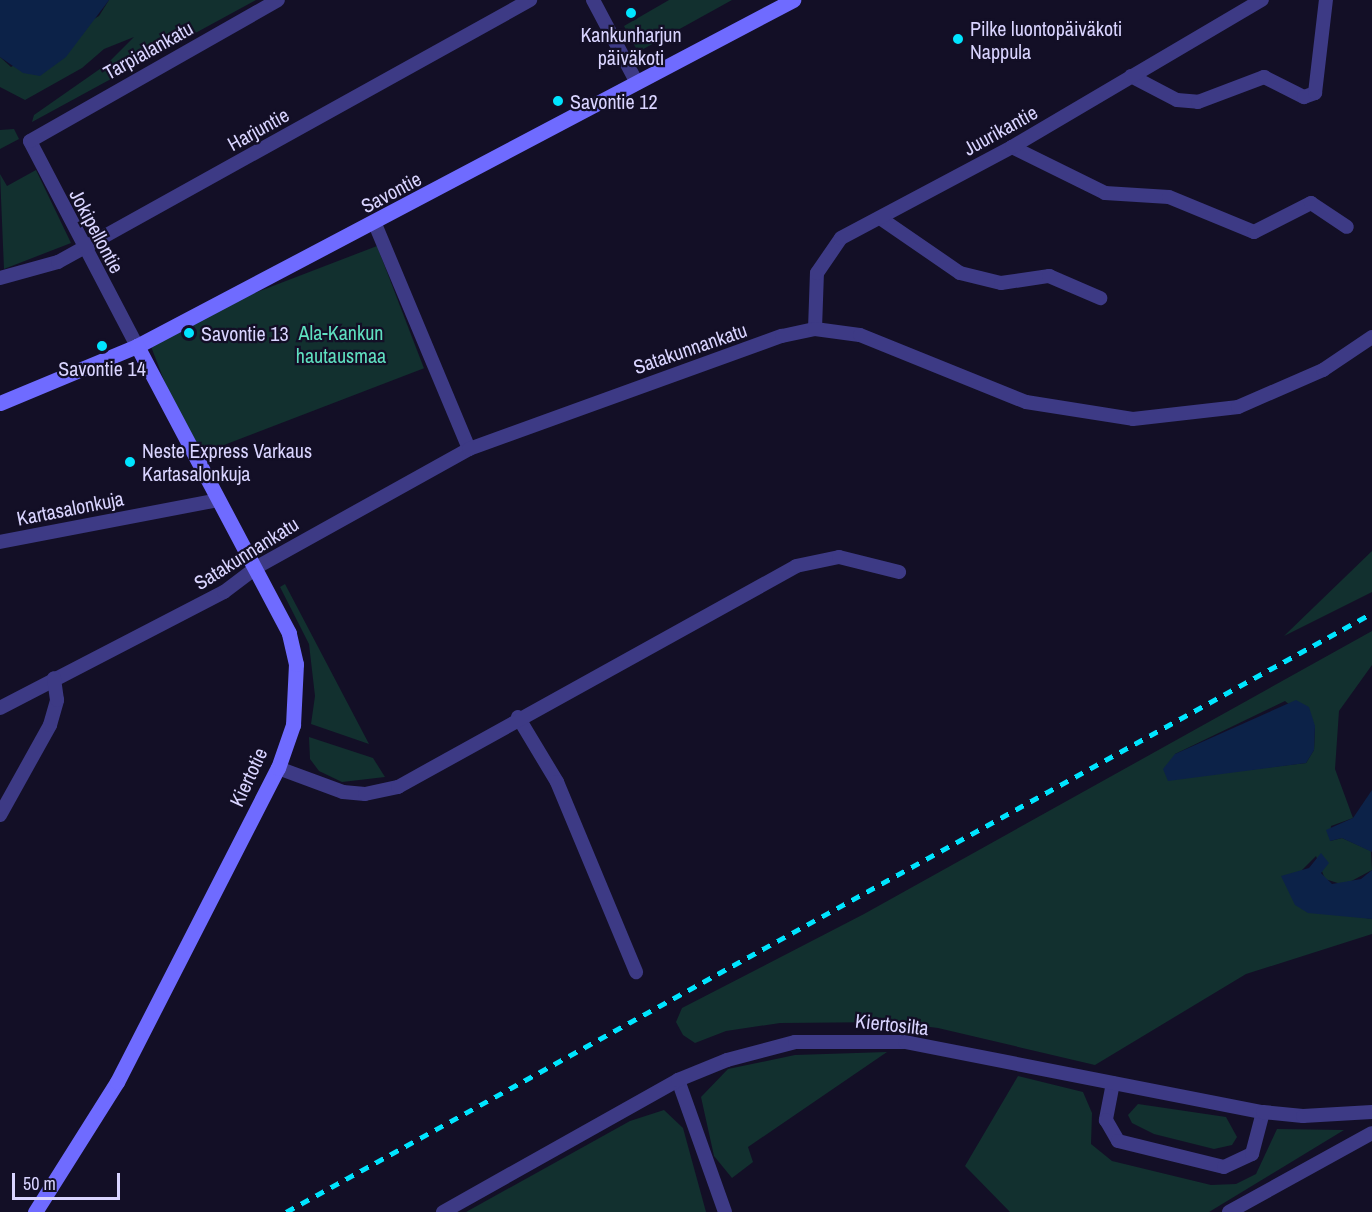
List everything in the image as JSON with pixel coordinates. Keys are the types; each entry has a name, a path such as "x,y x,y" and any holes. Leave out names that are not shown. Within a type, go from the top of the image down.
{"street":[{"name":"Tarpialankatu","path":"36,134 278,0"},
{"name":"Harjuntie","path":"0,278 58,262 530,0"},
{"path":"593,0 637,83"},
{"name":"Savontie","path":"0,403 137,346 375,224 793,0"},
{"name":"Juurikantie","path":"815,329 814,296 824,256 841,238 1012,147 1262,0"},
{"path":"1131,76 1177,100 1198,102 1264,77 1304,97 1315,93 1326,0"},
{"name":"Jokipellontie","path":"36,134 30,146 137,346"},
{"path":"1012,147 1106,193 1169,197 1254,232 1311,203 1347,227"},
{"path":"880,218 960,273 1001,283 1049,276 1100,298"},
{"path":"375,224 469,449"},
{"name":"Satakunnankatu","path":"0,708 54,678 224,592 257,567 469,449 815,329 860,335 1026,402 1133,419 1238,407 1323,370 1372,337"},
{"name":"Kiertotie","path":"35,1212 117,1082 278,768 294,725 296,664 289,633 257,567 218,500 137,346"},
{"name":"Kartasalonkuja","path":"0,542 218,500"},
{"path":"278,768 344,792 380,792 796,566 840,558 899,572"},
{"path":"0,815 50,725 57,700 54,678"},
{"path":"518,717 557,782 636,972"},
{"name":"Kiertosilta","path":"443,1212 678,1080 761,1049 833,1038 905,1042 1263,1112 1303,1116 1372,1112"},
{"path":"678,1080 725,1212"},
{"path":"1113,1083 1106,1120 1118,1141 1224,1167 1252,1154 1263,1112"},
{"path":"1229,1212 1372,1133"}],"green space":[{"path":"109,0 256,0 32,122 34,115 107,64 134,37 104,49 82,68 25,100 0,87 0,57 11,67 99,16"},
{"path":"669,0 732,0 638,52 624,26"},
{"path":"14,129 19,139 0,149 0,130"},
{"path":"36,170 71,243 4,269 0,174 7,186"},
{"name":"Ala-Kankun hautausmaa","path":"377,246 424,368 193,457 146,335"},
{"path":"1372,551 1372,592 1284,636"},
{"path":"285,584 369,744 311,724 315,696 309,644 280,587"},
{"path":"1372,631 1372,665 1339,711 1335,769 1353,818 1331,826 1330,841 1342,838 1371,851 1372,870 1344,885 1325,879 1316,856 1302,870 1327,912 1372,919 1372,934 1246,974 1095,1065 938,1028 891,1022 780,1023 726,1031 695,1043 683,1035 676,1022 682,1008 864,914","holes":["1285,701 1315,726 1314,750 1306,763 1189,777 1175,754"]},
{"path":"309,737 373,758 385,777 342,782 319,771 310,759"},
{"path":"887,1052 748,1147 753,1162 732,1178 714,1156 701,1097 728,1069 795,1055"},
{"path":"1018,1076 1083,1092 1092,1113 1091,1144 1112,1161 1211,1185 1236,1184 1256,1174 1277,1129 1344,1130 1209,1212 1010,1212 965,1166"},
{"path":"1138,1104 1226,1117 1237,1137 1232,1145 1214,1149 1154,1134 1132,1123 1128,1115"},
{"path":"664,1110 683,1128 706,1212 466,1212 630,1121"}],"water":[{"path":"0,0 109,0 66,57 40,76 23,73 0,57"},
{"path":"1296,700 1309,707 1315,726 1314,750 1306,763 1168,781 1163,769 1175,754"},
{"path":"1372,790 1372,852 1342,838 1330,841 1326,830 1353,818"},
{"path":"1321,853 1329,863 1321,873 1332,884 1361,879 1372,870 1372,919 1308,913 1295,905 1281,876 1309,868"}],"railway":[{"path":"286,1212 1372,613"}],"place":[{"name":"Kankunharjun päiväkoti","path":"631,13"},
{"name":"Pilke luontopäiväkoti Nappula","path":"958,39"},
{"name":"Savontie 12","path":"558,101"},
{"name":"Savontie 13","path":"189,333"},
{"name":"Savontie 14","path":"102,346"},
{"name":"Neste Express Varkaus Kartasalonkuja","path":"130,462"}]}
